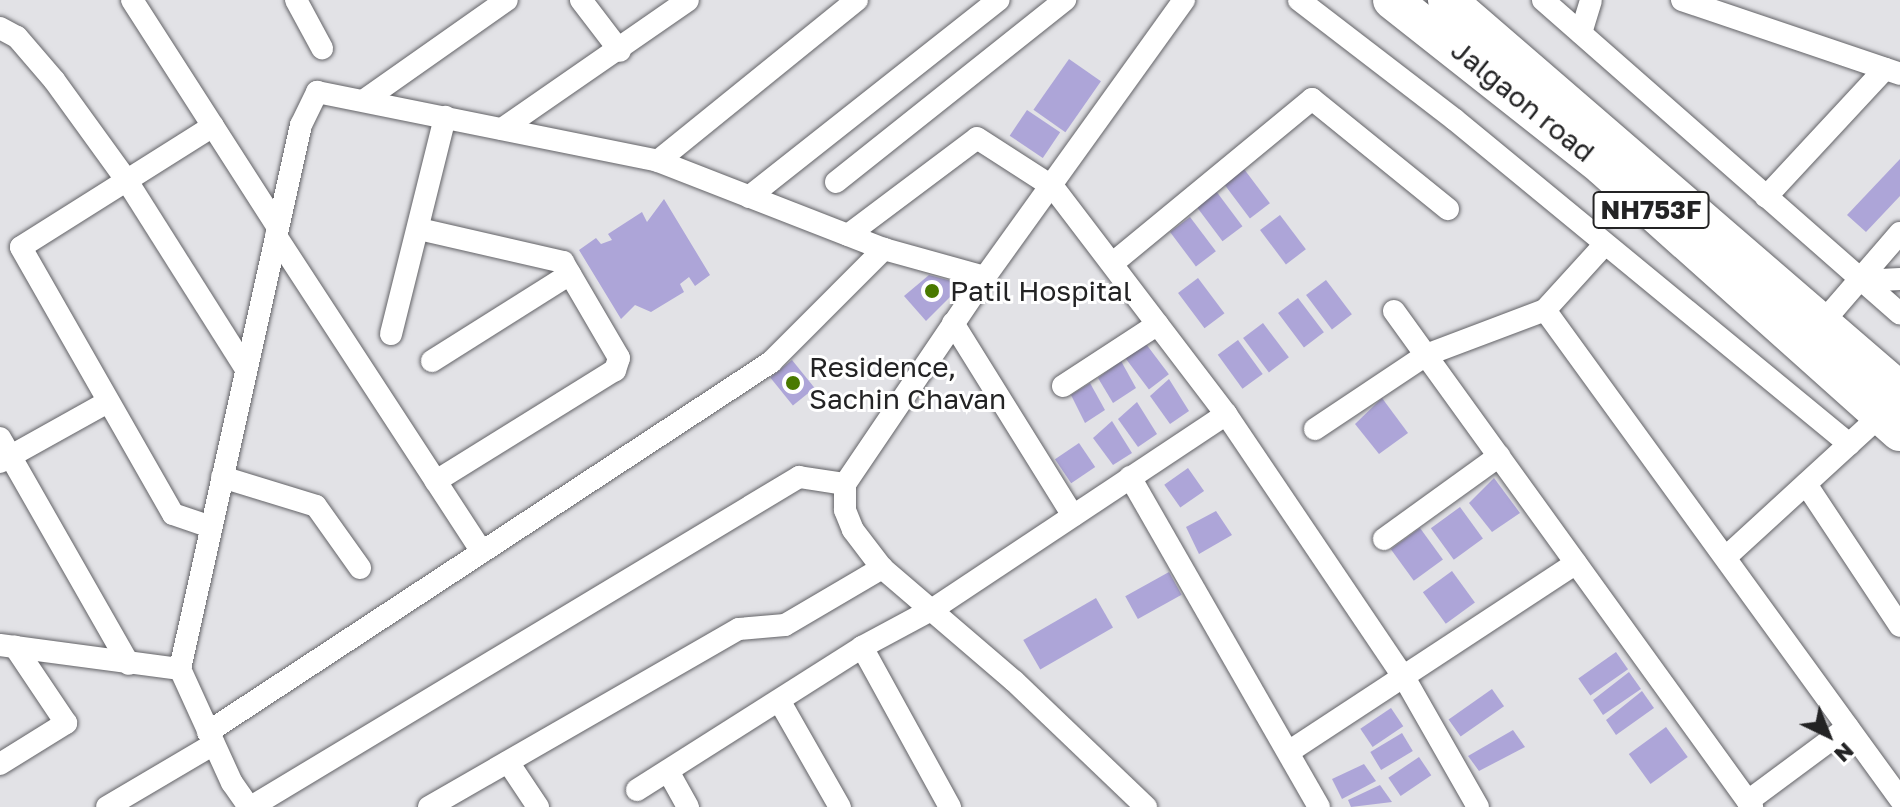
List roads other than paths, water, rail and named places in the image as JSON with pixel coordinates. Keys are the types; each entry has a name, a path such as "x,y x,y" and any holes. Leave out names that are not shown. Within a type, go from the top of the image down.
{"highway":[{"name":"Jalgaon road","path":"1392,0 1602,166 1894,412"},
{"name":"Jalgaon road","path":"1447,0 1822,323 1894,412"}],"street":[{"path":"158,0 135,6 482,552"},
{"path":"296,0 322,48"},
{"path":"366,99 507,0"},
{"path":"581,0 620,51"},
{"path":"502,129 620,51 688,0"},
{"path":"658,161 857,0"},
{"path":"749,197 998,0"},
{"path":"836,182 1065,0"},
{"path":"1146,807 933,609 882,568 853,530 845,510 845,484 985,277 1053,187 1184,0"},
{"path":"1299,0 1849,444"},
{"path":"1543,0 1900,314"},
{"path":"1581,33 1591,0"},
{"path":"1682,0 1893,71 1766,197"},
{"path":"0,28 17,37 46,70 127,181 246,369"},
{"path":"845,484 799,477 250,807 211,738 180,669 301,125 317,92 366,99 658,161 884,249 985,277"},
{"path":"1113,263 1312,99 1448,209"},
{"path":"391,334 445,117"},
{"path":"211,527 176,519 21,247 213,126"},
{"path":"848,235 977,138 1053,187 1226,414 1405,679 1478,807"},
{"path":"419,229 558,260 570,274 619,364 436,481"},
{"path":"1822,323 1900,233"},
{"path":"1315,429 1426,355 1545,310 1605,244"},
{"path":"107,807 482,552 771,362 884,249"},
{"path":"432,361 570,274"},
{"path":"1861,281 1900,279"},
{"path":"1545,310 1900,799"},
{"path":"1394,311 1750,804 1848,727"},
{"path":"953,323 1073,516"},
{"path":"1063,386 1158,324"},
{"path":"108,402 4,452 129,664"},
{"path":"1726,557 1849,444 1894,412"},
{"path":"637,790 780,702 862,647 933,609 1226,414"},
{"path":"1384,539 1499,456"},
{"path":"222,477 316,506 360,568"},
{"path":"1130,477 1290,751 1319,807"},
{"path":"1806,484 1900,626"},
{"path":"1290,751 1405,679 1576,563"},
{"path":"429,807 739,629 785,625 882,568"},
{"path":"7,646 180,669"},
{"path":"0,764 66,723 7,646"},
{"path":"862,647 950,807"},
{"path":"780,702 840,807"},
{"path":"508,762 531,805"},
{"path":"668,771 688,807"}],"place":[{"name":"Patil Hospital","path":"932,291"},
{"name":"Residence, Sachin Chavan","path":"793,383"}]}
